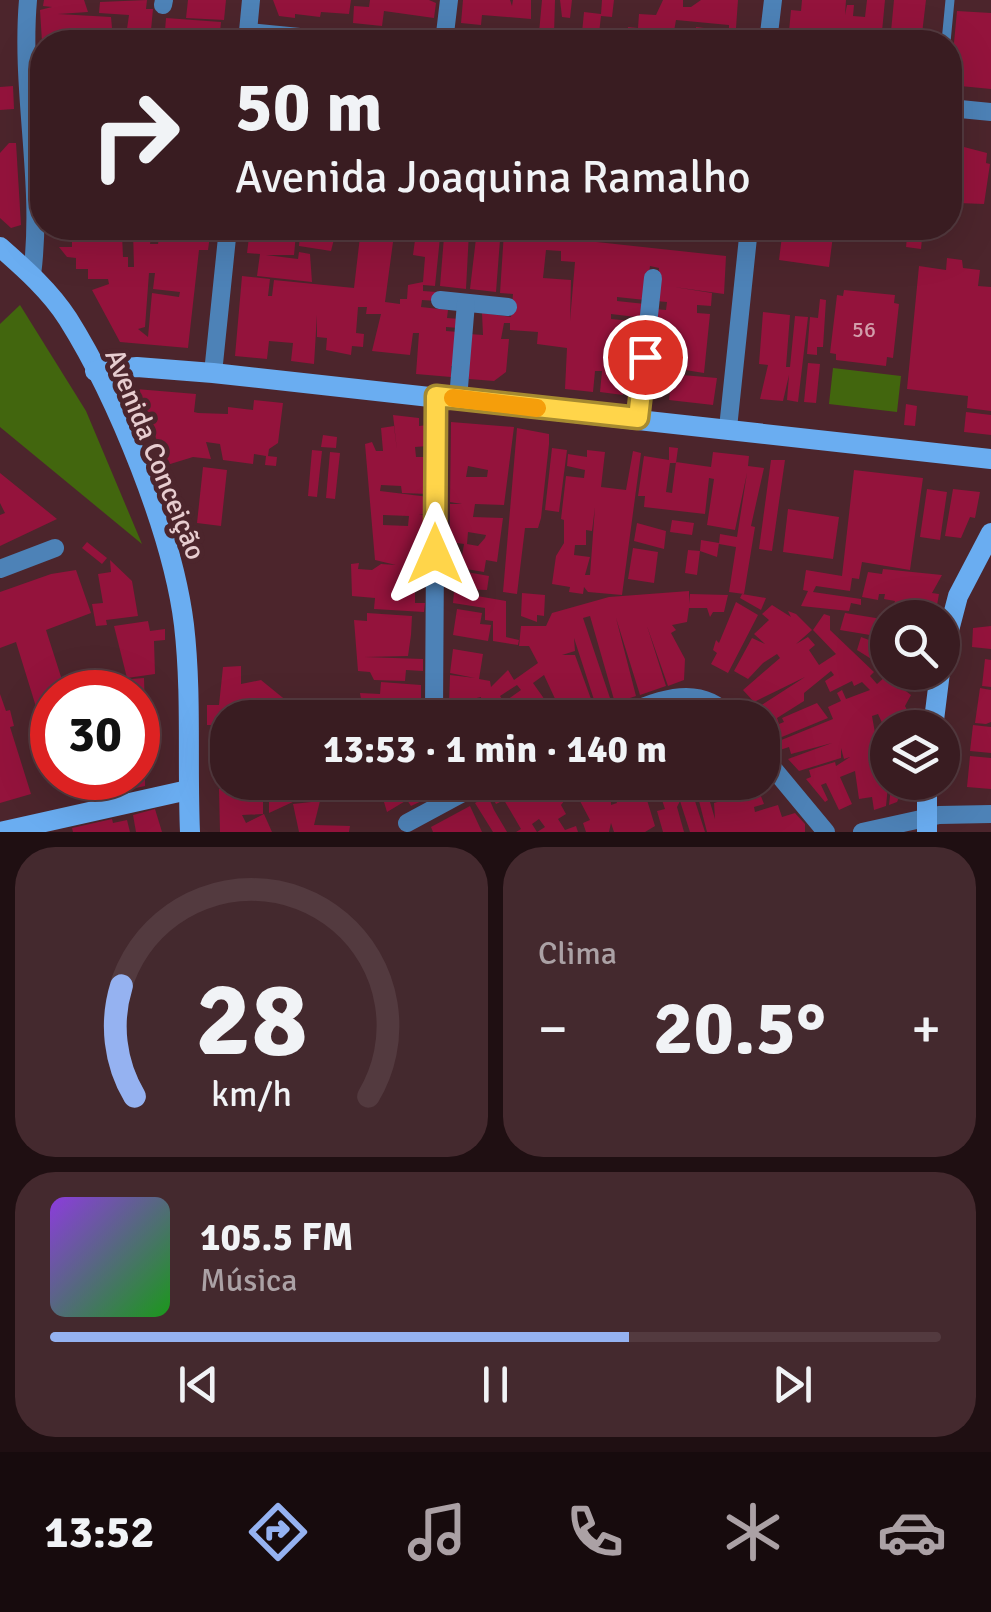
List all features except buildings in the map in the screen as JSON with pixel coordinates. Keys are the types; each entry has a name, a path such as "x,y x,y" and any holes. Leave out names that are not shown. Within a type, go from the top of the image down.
{"main road":[{"name":"Avenida Conceição","path":"0,247 32,274 66,317 95,370 141,478 178,585 188,670 190,832"},
{"path":"95,370 136,366 213,373 991,459"},
{"path":"957,600 991,533"},
{"path":"0,832 188,790"}],"street":[{"path":"28,0 30,133"},
{"path":"248,30 251,0"},
{"path":"445,30 449,0"},
{"path":"769,30 773,0"},
{"path":"962,109 991,112"},
{"path":"32,274 36,240"},
{"path":"213,373 227,240"},
{"path":"728,428 748,240"},
{"path":"638,418 653,278"},
{"path":"440,300 508,307"},
{"path":"458,399 466,303"},
{"path":"434,700 436,396"},
{"path":"0,569 54,548"},
{"path":"673,700 689,695 712,700"},
{"path":"780,777 826,832"},
{"path":"407,823 450,800"},
{"path":"862,832 991,814"}],"lane":[{"path":"947,30 950,0"}],"green space":[{"path":"20,305 86,411 142,544 0,427 0,324"},
{"path":"833,368 901,376 897,412 829,404"}],"slow traffic":[{"path":"453,398 537,408"}],"route":[{"path":"435,554 436,396 638,418 645,357"}]}
